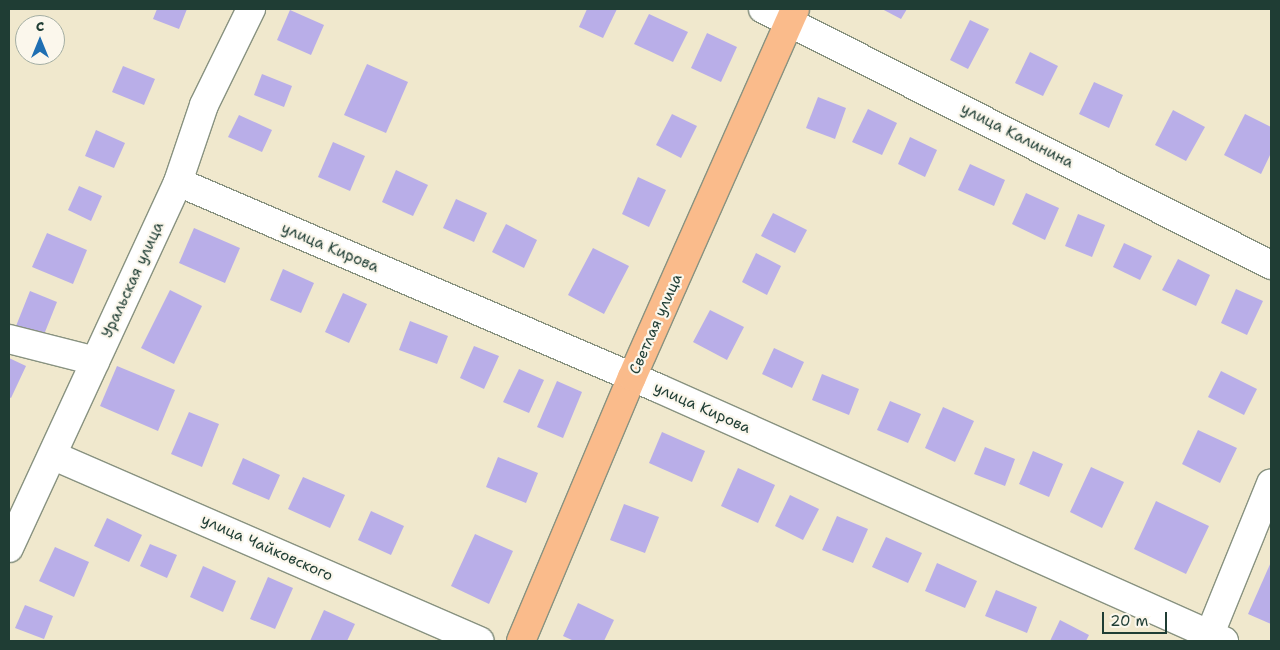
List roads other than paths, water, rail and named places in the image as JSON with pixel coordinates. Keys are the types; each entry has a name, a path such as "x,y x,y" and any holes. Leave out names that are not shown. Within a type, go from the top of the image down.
{"main road":[{"name":"Светлая улица","path":"521,641 632,377 792,15"}],"street":[{"name":"Уральская улица","path":"9,548 54,456 95,361 178,182 204,105 251,9"},
{"name":"улица Калинина","path":"763,9 792,15 1271,265"},
{"name":"улица Кирова","path":"178,182 632,377 1214,639"},
{"path":"9,339 95,361"},
{"name":"улица Чайковского","path":"54,456 480,641"},
{"path":"1214,639 1271,483"}]}
